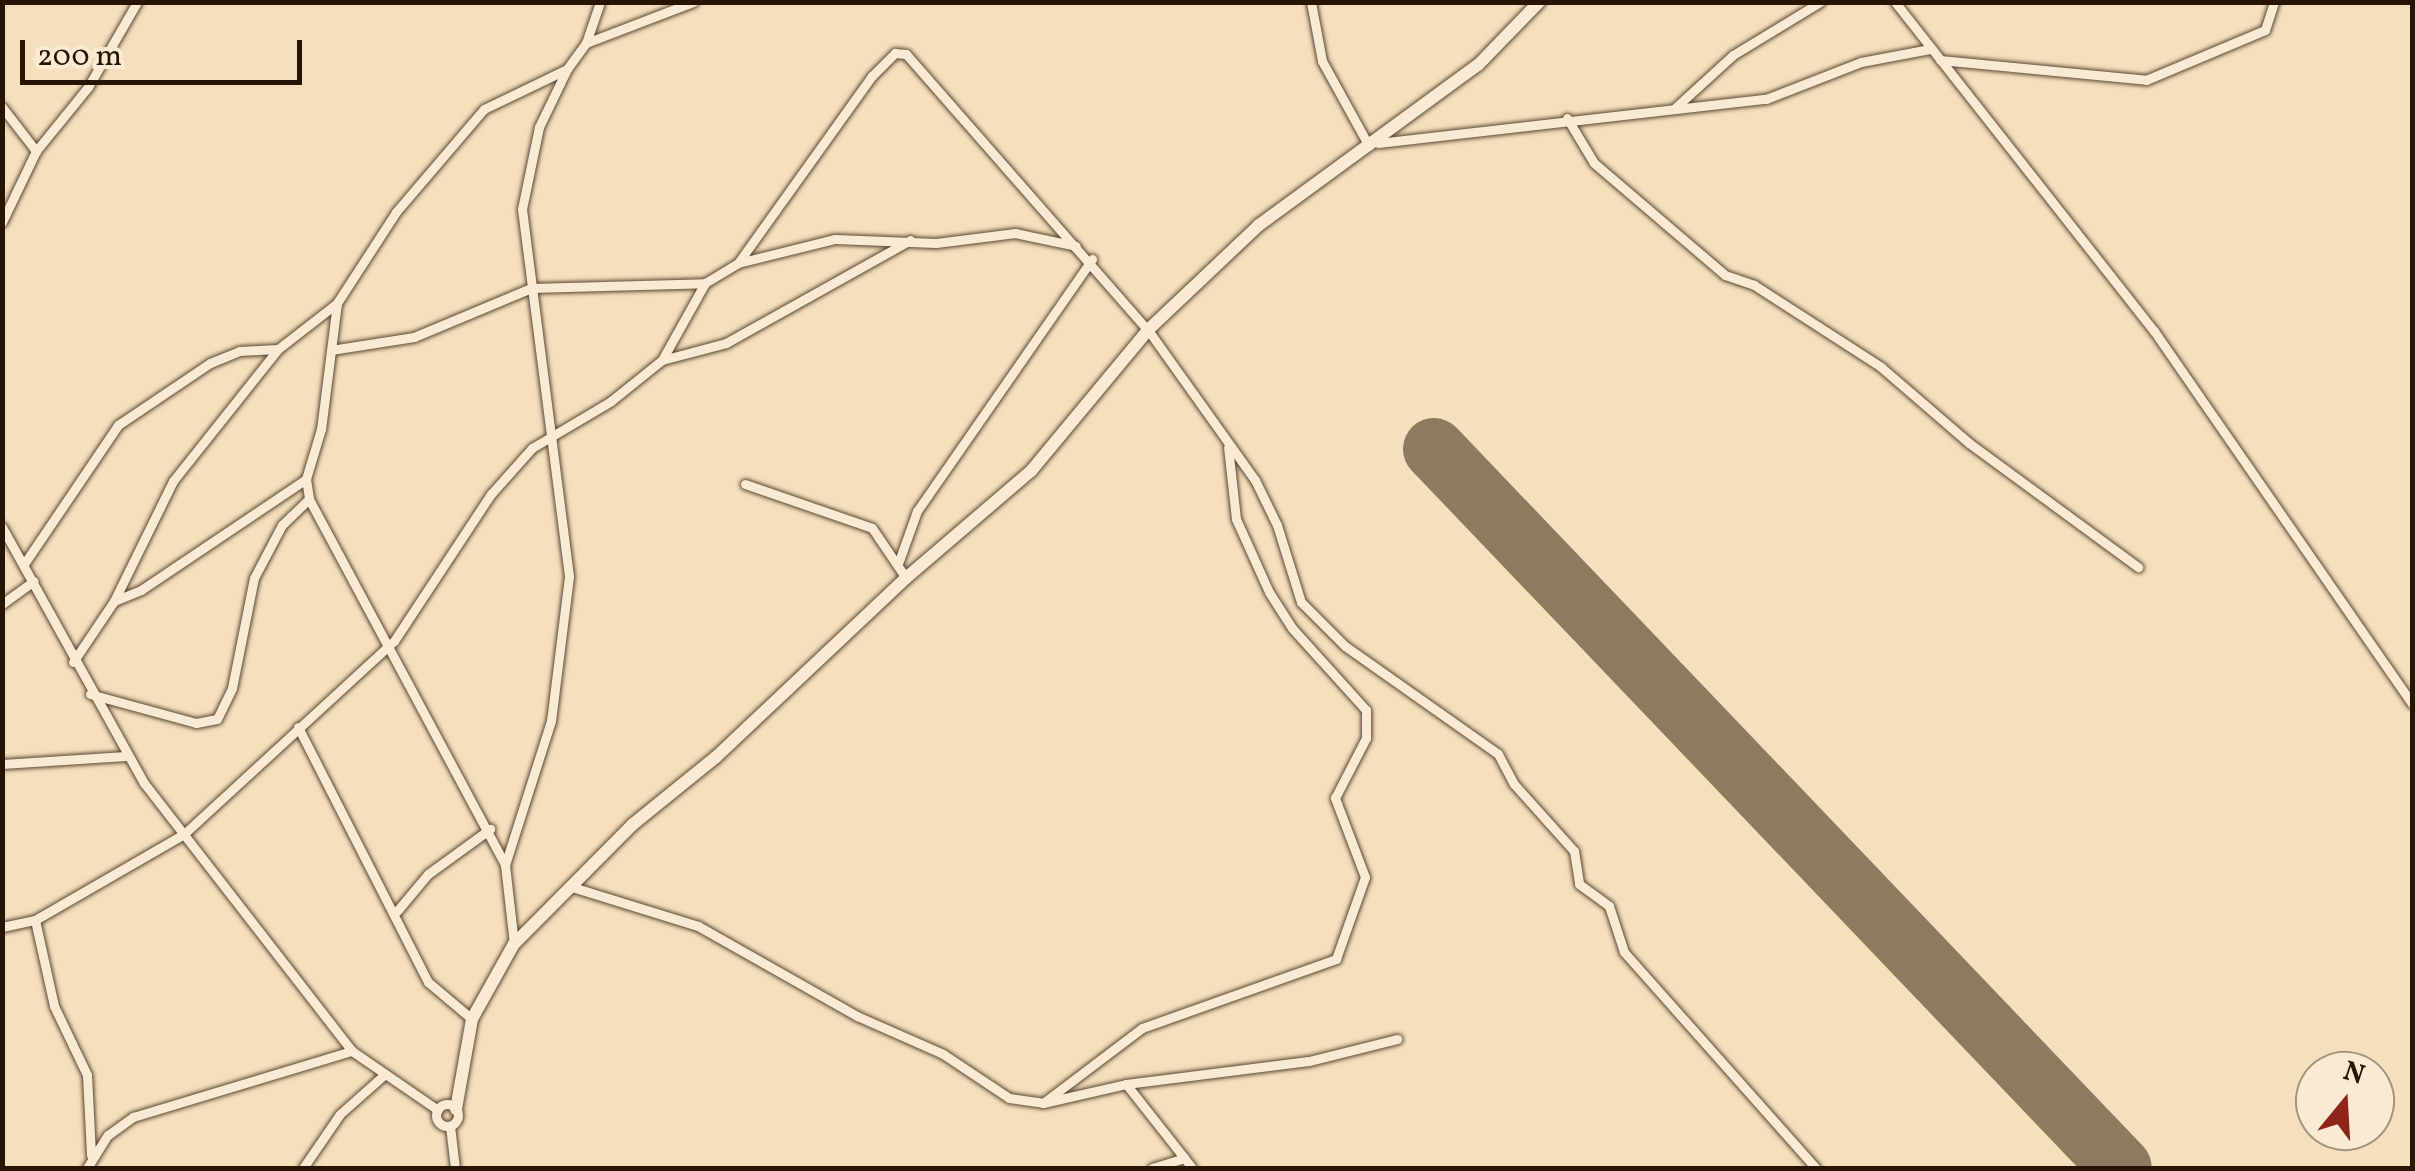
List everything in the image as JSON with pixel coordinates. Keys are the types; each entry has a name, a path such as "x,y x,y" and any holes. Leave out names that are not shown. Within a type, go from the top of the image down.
{"street":[{"path":"2,222 36,151 104,64 137,2"},
{"path":"505,865 551,721 569,614 531,288 525,182 539,126 568,69 586,44 600,2"},
{"path":"586,44 693,2"},
{"path":"1311,2 1322,61 1374,146"},
{"path":"455,1168 450,1126 472,1019 514,944 632,825 716,758 906,578 1031,471 1148,330 1260,224 1374,146 1478,65 1539,2"},
{"path":"1676,107 1732,55 1820,2"},
{"path":"1894,2 2154,331 2412,702"},
{"path":"1940,60 2146,80 2264,30 2274,2"},
{"path":"1374,146 1567,118 1766,99 1860,62 1930,48"},
{"path":"738,263 872,76 900,52 1092,259 1148,330 1278,525 1300,602 1345,646 1498,754 1514,784 1574,852 1578,884 1609,906 1635,965 1816,1168"},
{"path":"72,662 114,601 172,481 278,349 337,303 396,212 462,130 510,93 568,69"},
{"path":"2,107 36,151"},
{"path":"1567,118 1594,163 1725,275 1754,285 1881,367 1969,442 2138,567"},
{"path":"331,350 414,337 531,288 705,282 738,263 835,239 910,240 1015,233 1076,246"},
{"path":"2,927 35,920 184,834 385,648 492,494 548,434 581,421 662,360 726,343 910,240"},
{"path":"899,561 916,511 1092,259"},
{"path":"662,360 705,282"},
{"path":"337,303 321,429 306,478 309,499 385,648 490,829 505,865 514,944"},
{"path":"24,564 98,451 132,414 210,363 239,351 278,349"},
{"path":"1043,1103 1142,1028 1336,959 1365,877 1335,792 1366,738 1366,710 1292,628 1269,592 1236,519 1228,447"},
{"path":"114,601 142,590 306,478"},
{"path":"745,484 872,528 899,561 906,578"},
{"path":"90,694 196,723 217,719 232,688 254,578 282,526 309,499"},
{"path":"2,527 126,756 352,1052 438,1110 456,1110"},
{"path":"2,604 34,581"},
{"path":"298,726 397,911 428,982 472,1019"},
{"path":"2,764 126,756"},
{"path":"397,911 428,874 490,829"},
{"path":"572,887 698,926 857,1016 943,1054 1008,1098 1043,1103 1126,1084 1310,1060 1396,1038"},
{"path":"35,920 54,1006 87,1075 92,1155 87,1168"},
{"path":"92,1155 133,1117 165,1104 352,1052"},
{"path":"303,1168 340,1114 385,1074"},
{"path":"1126,1084 1192,1168"},
{"path":"438,1110 438,1122 450,1126"},
{"path":"1152,1168 1184,1158"}],"runway":[{"path":"1434,449 2121,1168"}]}
